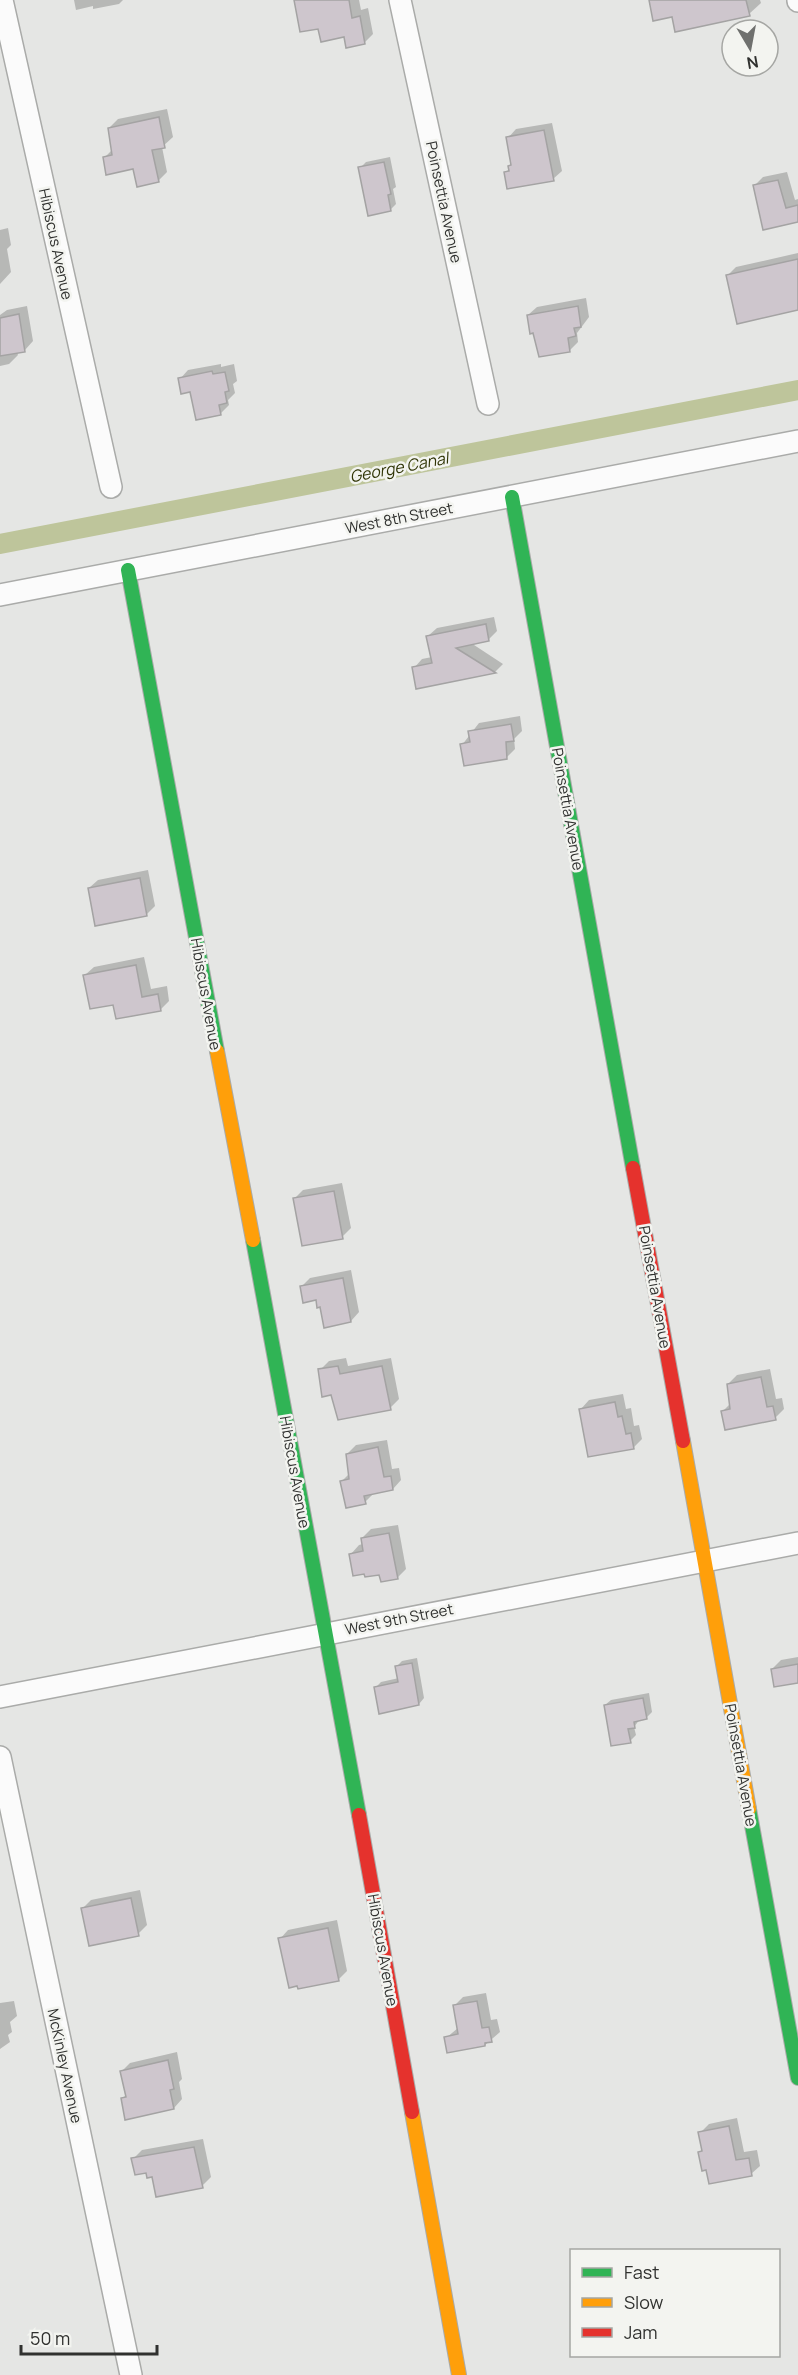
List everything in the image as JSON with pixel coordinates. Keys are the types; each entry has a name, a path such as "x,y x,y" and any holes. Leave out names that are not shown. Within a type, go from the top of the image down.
{"street":[{"name":"Hibiscus Avenue","path":"2,0 111,487"},
{"name":"Poinsettia Avenue","path":"400,0 488,404"},
{"name":"West 8th Street","path":"0,595 798,441"},
{"name":"Poinsettia Avenue","path":"512,496 798,2078"},
{"name":"Hibiscus Avenue","path":"128,570 351,1770 459,2375"},
{"name":"West 9th Street","path":"0,1697 798,1543"},
{"name":"McKinley Avenue","path":"0,1757 131,2375"}],"building":[{"path":"294,0 349,0 352,18 360,16 365,44 346,48 344,37 321,42 318,29 300,32"},
{"path":"649,0 746,0 750,16 720,18 720,22 675,32 672,17 653,21"},
{"path":"159,117 165,148 152,150 159,182 137,187 133,169 106,175 103,157 112,155 108,128"},
{"path":"544,130 554,181 507,189 504,172 509,171 508,166 511,165 506,137"},
{"path":"384,162 391,194 388,195 391,211 368,216 358,167"},
{"path":"778,180 786,208 798,205 798,222 763,230 753,185"},
{"path":"798,259 798,310 737,324 726,275"},
{"path":"578,306 581,327 574,328 576,336 568,338 570,352 539,357 533,333 530,334 527,315"},
{"path":"19,314 25,352 0,356 0,318"},
{"path":"212,371 213,374 225,372 229,391 225,392 227,403 219,405 221,415 196,420 190,392 181,394 178,378"},
{"path":"486,624 489,641 456,648 496,673 416,689 412,667 432,663 426,636"},
{"path":"511,724 514,741 506,742 507,759 464,766 460,744 470,742 468,731"},
{"path":"140,878 147,916 95,926 88,888"},
{"path":"136,965 142,997 158,994 161,1011 116,1019 113,1005 90,1009 83,975"},
{"path":"334,1191 343,1239 302,1246 293,1198"},
{"path":"343,1278 351,1322 324,1328 320,1307 317,1308 316,1300 303,1303 300,1286"},
{"path":"338,1366 340,1374 382,1366 391,1410 338,1420 331,1395 322,1397 318,1369"},
{"path":"761,1377 767,1407 773,1406 776,1420 725,1430 721,1411 730,1409 727,1384"},
{"path":"615,1402 618,1417 622,1416 626,1434 631,1433 634,1449 588,1457 579,1409"},
{"path":"378,1447 384,1477 391,1476 393,1490 364,1496 366,1504 346,1508 340,1481 349,1479 346,1454"},
{"path":"389,1533 398,1579 381,1582 379,1575 353,1576 349,1554 363,1551 361,1538"},
{"path":"412,1663 419,1705 379,1714 374,1687 398,1682 395,1666"},
{"path":"798,1664 798,1683 774,1687 771,1669"},
{"path":"643,1698 647,1719 634,1722 635,1728 628,1729 631,1743 611,1746 604,1705"},
{"path":"131,1898 139,1936 89,1946 81,1908"},
{"path":"328,1928 339,1981 298,1989 297,1986 289,1988 278,1938"},
{"path":"477,2001 482,2028 489,2027 492,2042 485,2043 485,2046 447,2053 444,2037 458,2034 453,2005"},
{"path":"168,2060 174,2089 170,2090 174,2109 125,2120 121,2098 126,2097 120,2071"},
{"path":"729,2126 736,2160 749,2158 752,2176 709,2184 706,2170 702,2171 698,2152 702,2151 698,2132"},
{"path":"194,2147 203,2188 156,2197 152,2177 147,2178 146,2173 135,2175 131,2158"}],"waterway":[{"name":"George Canal","path":"0,544 798,390"}],"traffic: fast":[{"path":"512,497 633,1168"},
{"path":"128,570 217,1051"},
{"path":"253,1240 359,1815"},
{"path":"749,1809 798,2078"}],"traffic: slow":[{"path":"217,1051 253,1240"},
{"path":"683,1441 749,1809"},
{"path":"412,2112 459,2375"}],"traffic: jam":[{"path":"633,1168 683,1441"},
{"path":"359,1815 412,2112"}]}
